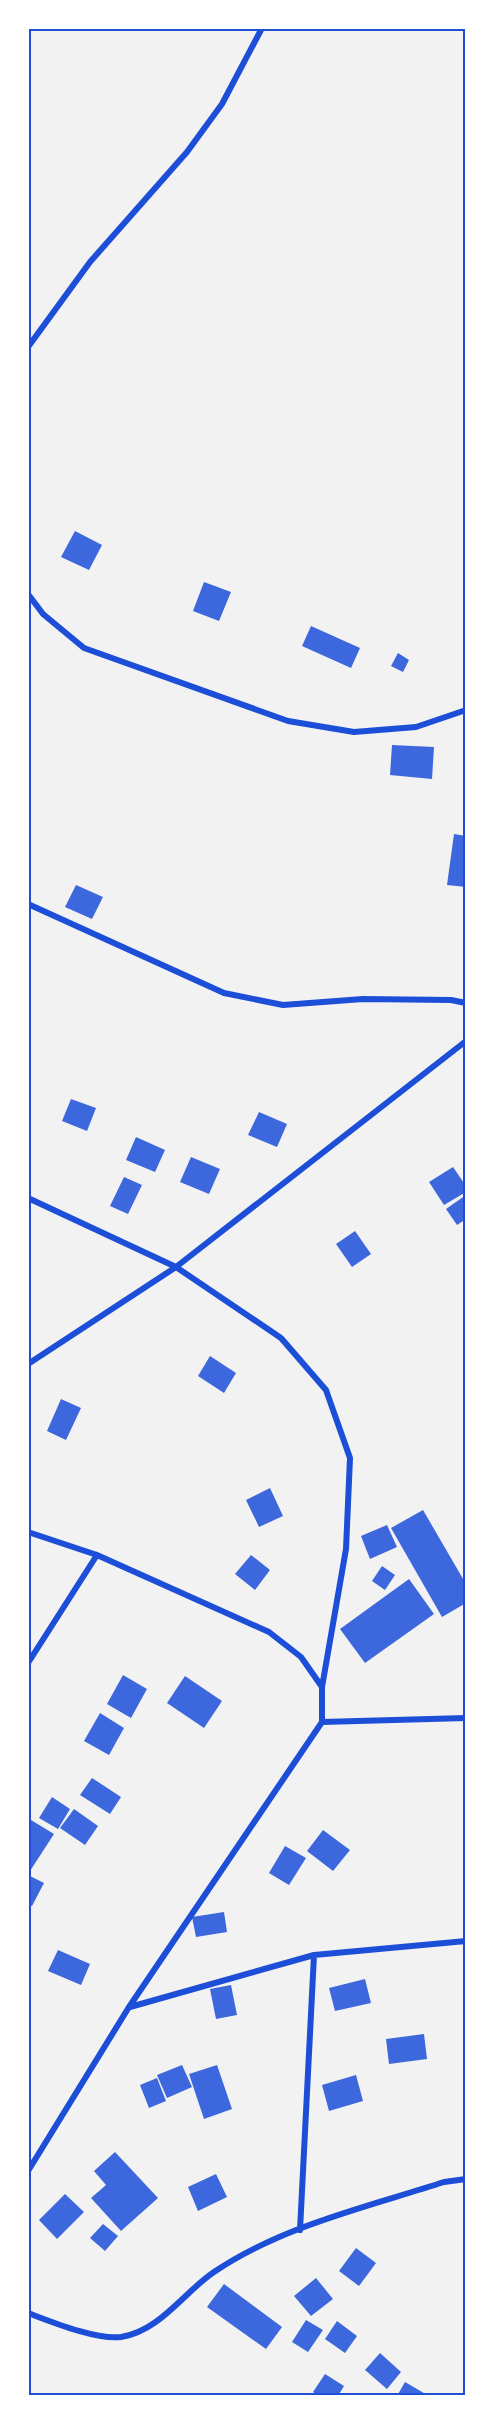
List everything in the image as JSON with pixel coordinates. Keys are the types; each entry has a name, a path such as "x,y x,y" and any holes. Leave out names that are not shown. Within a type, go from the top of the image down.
{"street":[{"path":"28,347 90,262 187,152 222,104 262,28"},
{"path":"28,594 43,614 84,648 288,721 354,732 416,727 465,710"},
{"path":"28,904 224,993 283,1005 363,999 451,1000 465,1003"},
{"path":"28,1364 176,1267 465,1041"},
{"path":"28,1198 176,1267 281,1338 326,1390 350,1458 346,1549 322,1687 322,1722 129,2007 28,2171"},
{"path":"28,1532 97,1555 269,1632 301,1657 322,1687"},
{"path":"28,1663 97,1555"},
{"path":"322,1722 465,1718"},
{"path":"129,2007 314,1955 465,1941"},
{"path":"300,2229 314,1955"},
{"path":"28,2313 89,2333 121,2337 153,2325 213,2272 252,2250 300,2229 444,2182 465,2179"}],"building":[{"path":"75,531 102,545 89,570 61,557"},
{"path":"204,582 231,592 219,621 193,611"},
{"path":"311,626 360,648 351,668 302,646"},
{"path":"398,653 409,660 403,672 391,666"},
{"path":"392,745 434,747 432,779 390,775"},
{"path":"454,834 466,836 466,887 447,885"},
{"path":"76,885 103,897 92,919 65,907"},
{"path":"71,1099 96,1108 87,1131 62,1121"},
{"path":"259,1112 287,1124 277,1147 248,1135"},
{"path":"136,1137 165,1150 155,1172 126,1160"},
{"path":"191,1157 220,1169 209,1194 180,1182"},
{"path":"453,1167 466,1186 466,1192 444,1205 429,1182"},
{"path":"124,1177 142,1185 128,1214 110,1206"},
{"path":"466,1195 466,1219 457,1225 446,1209"},
{"path":"355,1231 371,1254 352,1267 336,1244"},
{"path":"210,1356 236,1373 224,1393 198,1376"},
{"path":"61,1399 81,1408 66,1440 47,1431"},
{"path":"270,1488 283,1516 259,1527 246,1500"},
{"path":"423,1510 466,1584 466,1603 442,1617 391,1528"},
{"path":"387,1525 397,1547 370,1559 361,1536"},
{"path":"251,1555 270,1570 255,1590 235,1574"},
{"path":"382,1566 395,1575 385,1590 372,1581"},
{"path":"409,1579 434,1614 365,1663 340,1629"},
{"path":"123,1675 147,1689 131,1718 107,1704"},
{"path":"185,1676 222,1701 204,1728 167,1703"},
{"path":"100,1713 124,1728 109,1755 84,1741"},
{"path":"92,1778 121,1797 110,1814 80,1795"},
{"path":"52,1797 70,1809 58,1829 39,1818"},
{"path":"74,1809 98,1826 85,1845 60,1828"},
{"path":"31,1820 54,1834 30,1871 28,1824"},
{"path":"323,1830 350,1850 333,1871 307,1851"},
{"path":"285,1846 306,1858 289,1885 269,1873"},
{"path":"28,1875 44,1883 32,1906 28,1904"},
{"path":"224,1912 227,1932 196,1937 192,1917"},
{"path":"58,1950 90,1964 81,1985 48,1971"},
{"path":"365,1979 371,2003 335,2011 329,1988"},
{"path":"231,1985 237,2015 216,2019 210,1989"},
{"path":"424,2034 427,2059 389,2064 386,2039"},
{"path":"182,2065 192,2087 167,2098 157,2075"},
{"path":"217,2065 232,2109 204,2119 189,2074"},
{"path":"356,2075 363,2101 329,2111 322,2085"},
{"path":"157,2078 166,2101 149,2108 140,2085"},
{"path":"115,2152 158,2198 121,2231 91,2198 106,2185 94,2171"},
{"path":"216,2174 227,2197 198,2211 188,2187"},
{"path":"65,2194 84,2212 57,2239 39,2220"},
{"path":"103,2224 118,2236 105,2251 90,2238"},
{"path":"356,2248 376,2263 359,2286 339,2271"},
{"path":"316,2278 333,2299 311,2316 294,2296"},
{"path":"224,2284 282,2327 266,2349 207,2307"},
{"path":"306,2320 323,2330 308,2352 292,2342"},
{"path":"337,2321 357,2336 345,2353 325,2339"},
{"path":"380,2353 401,2372 387,2389 365,2370"},
{"path":"325,2374 344,2386 338,2396 318,2396 313,2392"},
{"path":"405,2382 429,2396 397,2396"}]}
